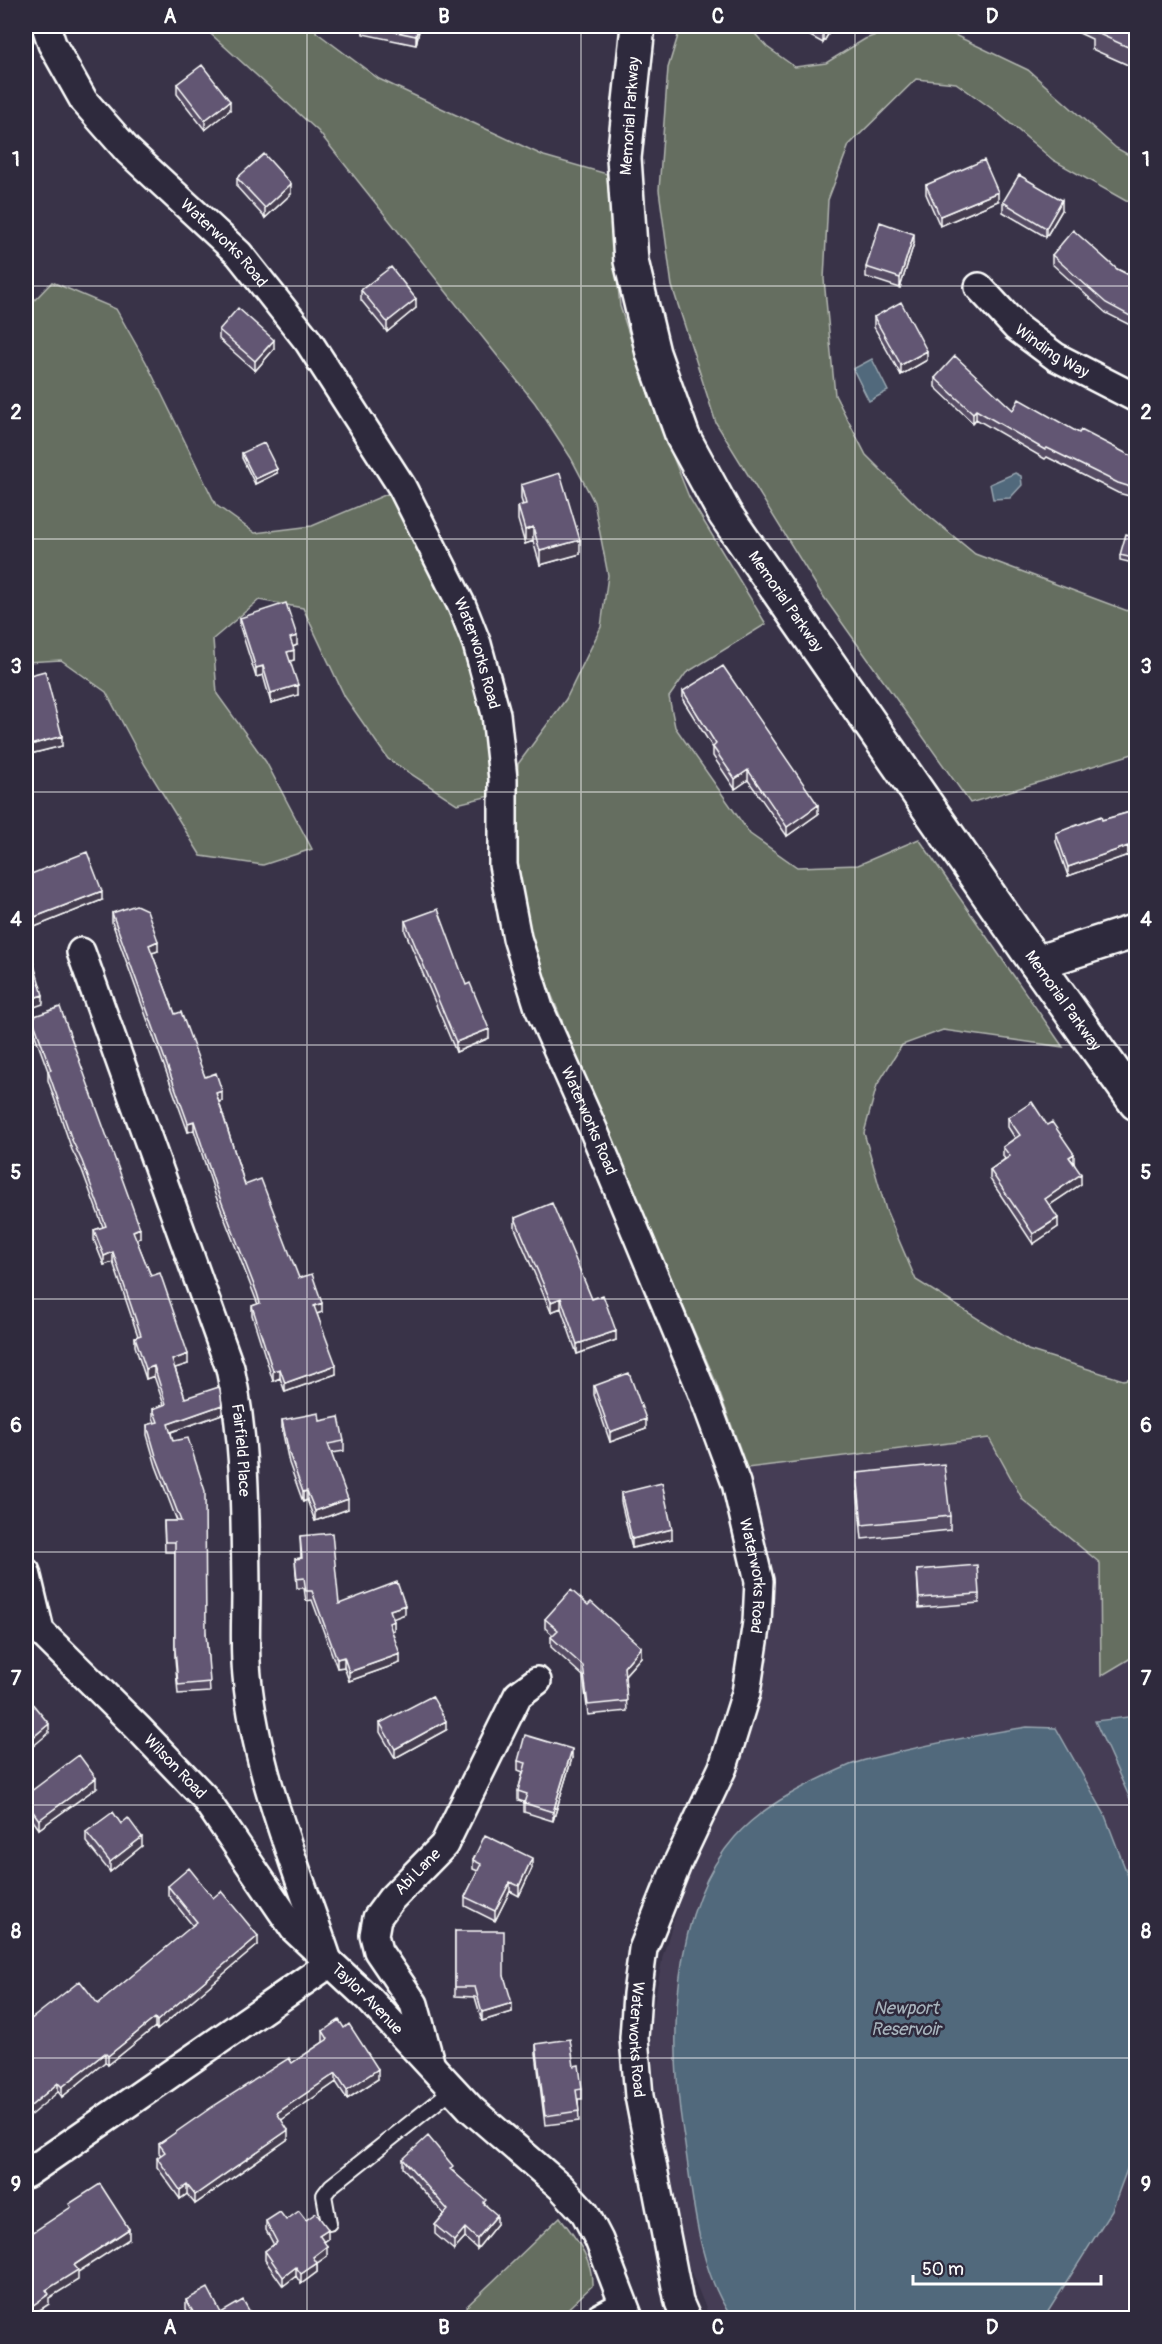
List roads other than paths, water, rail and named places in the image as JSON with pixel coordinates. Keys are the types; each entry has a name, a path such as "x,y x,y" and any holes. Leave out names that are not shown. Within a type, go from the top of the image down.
{"main road":[{"name":"Memorial Parkway","path":"638,26 624,158 631,261 653,353 683,437 725,514 1036,963 1137,1103"},
{"path":"1036,963 1137,931"}],"street":[{"name":"Waterworks Road","path":"46,26 52,44 84,101 128,151 239,254 308,342 402,488 462,606 477,644 496,714 503,779 503,865 517,938 539,1008 593,1129 670,1314 736,1483 759,1581 757,1622 746,1693 723,1767 678,1862 643,1949 634,2038 641,2107 679,2302 686,2319"},
{"name":"Winding Way","path":"979,287 1017,328 1056,357 1137,398"},
{"name":"Fairfield Place","path":"81,952 230,1368 238,1403 241,1446 247,1675 255,1729 271,1790 329,1964"},
{"name":"Wilson Road","path":"26,1572 33,1624 137,1726 204,1797 294,1929 329,1964"},
{"name":"Abi Lane","path":"432,2069 414,2004 378,1951 374,1935 377,1918 391,1899 444,1845 518,1695 537,1681"},
{"name":"Taylor Avenue","path":"26,2174 329,1964 369,1999 452,2090 585,2212 599,2240 626,2312"},
{"path":"599,2319 626,2312"}],"lane":[{"path":"329,2223 324,2195 331,2186 452,2090"}],"water":[{"path":"872,359 888,391 869,401 853,369"},
{"path":"1015,473 1021,476 1022,485 1010,498 993,499 990,484"},
{"path":"1136,1716 1136,1812 1095,1721"},
{"name":"Newport Reservoir","path":"1027,1727 1056,1728 1104,1813 1136,1897 1136,2145 1112,2210 1044,2318 732,2318 720,2298 703,2252 693,2204 676,2058 676,2018 687,1938 698,1901 714,1867 735,1837 760,1814 789,1795 850,1765 962,1738"}]}
